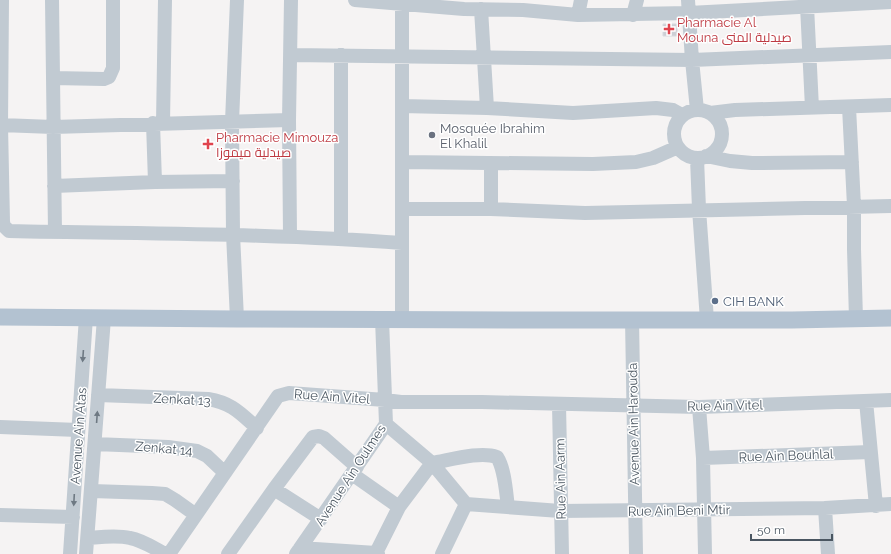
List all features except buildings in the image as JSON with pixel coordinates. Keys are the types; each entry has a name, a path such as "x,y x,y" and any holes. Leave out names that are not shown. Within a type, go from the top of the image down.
{"main road":[{"path":"0,316 238,319 707,320 891,318"}],"street":[{"path":"2,0 1,125 4,226 9,231 233,234 341,238 402,243"},
{"path":"52,0 54,232"},
{"path":"53,78 104,79 109,77 113,68 113,0"},
{"path":"155,182 165,0"},
{"path":"237,0 232,122 233,234 238,319"},
{"path":"290,236 289,120 291,0"},
{"path":"360,0 465,4 481,9 524,5 578,15 633,15 688,7 807,6 869,1 891,2"},
{"path":"578,15 581,0"},
{"path":"633,15 637,0"},
{"path":"402,319 402,56 412,3"},
{"path":"807,6 812,108"},
{"path":"688,7 692,60 703,112 718,121 722,131 721,141 715,151 702,157"},
{"path":"481,9 487,108"},
{"path":"290,55 692,60 891,52"},
{"path":"341,55 341,238"},
{"path":"852,162 752,163 685,155 678,147 674,137 675,126 682,115 688,112 891,105"},
{"path":"402,106 487,108 573,113 656,108 673,110 682,115"},
{"path":"848,107 854,206 856,319"},
{"path":"1,125 53,127 289,120"},
{"path":"402,162 491,164 593,164 636,162 653,158 678,147"},
{"path":"702,157 699,209 707,320"},
{"path":"491,164 491,209"},
{"path":"54,186 233,181"},
{"path":"402,209 491,209 585,213 699,209 891,206"},
{"name":"Avenue Ain Atas","path":"71,548 86,317"},
{"name":"Avenue Ain Atas","path":"86,554 104,318"},
{"name":"Avenue Ain Oulmes","path":"298,551 386,424 382,319"},
{"name":"Avenue Ain Harouda","path":"632,319 634,510 636,554"},
{"name":"Rue Ain Vitel","path":"169,554 278,396 282,394 289,393 423,403 482,402 633,404 699,407 891,400"},
{"name":"Zenkat 13","path":"98,395 208,399 221,402 232,407 257,428"},
{"path":"866,401 876,506"},
{"name":"Rue Ain Aarm","path":"559,404 562,554"},
{"path":"699,407 703,458 705,554"},
{"path":"386,424 432,463 466,504 442,554"},
{"path":"0,427 78,430"},
{"path":"228,554 310,440 316,436 324,438 355,470 399,507"},
{"name":"Zenkat 14","path":"95,444 168,447 197,451 207,456 225,472"},
{"name":"Rue Ain Bouhlal","path":"703,458 870,452"},
{"path":"298,551 377,553 399,507 432,463 487,455 497,457 500,461 502,469 508,507"},
{"path":"274,489 321,519"},
{"path":"92,491 165,494 176,500 196,515"},
{"name":"Rue Ain Beni Mtir","path":"466,504 560,511 825,508 891,504"},
{"path":"825,508 828,554"},
{"path":"0,515 73,517"},
{"path":"88,538 131,538 141,541 165,554"},
{"path":"58,554 71,548"}],"place":[{"name":"Pharmacie Al Mouna صيدلية المنى","path":"669,29"},
{"name":"Mosquée Ibrahim El Khalil","path":"432,135"},
{"name":"Pharmacie Mimouza صيدلية ميموزا","path":"208,144"},
{"name":"CIH BANK","path":"715,301"}]}
